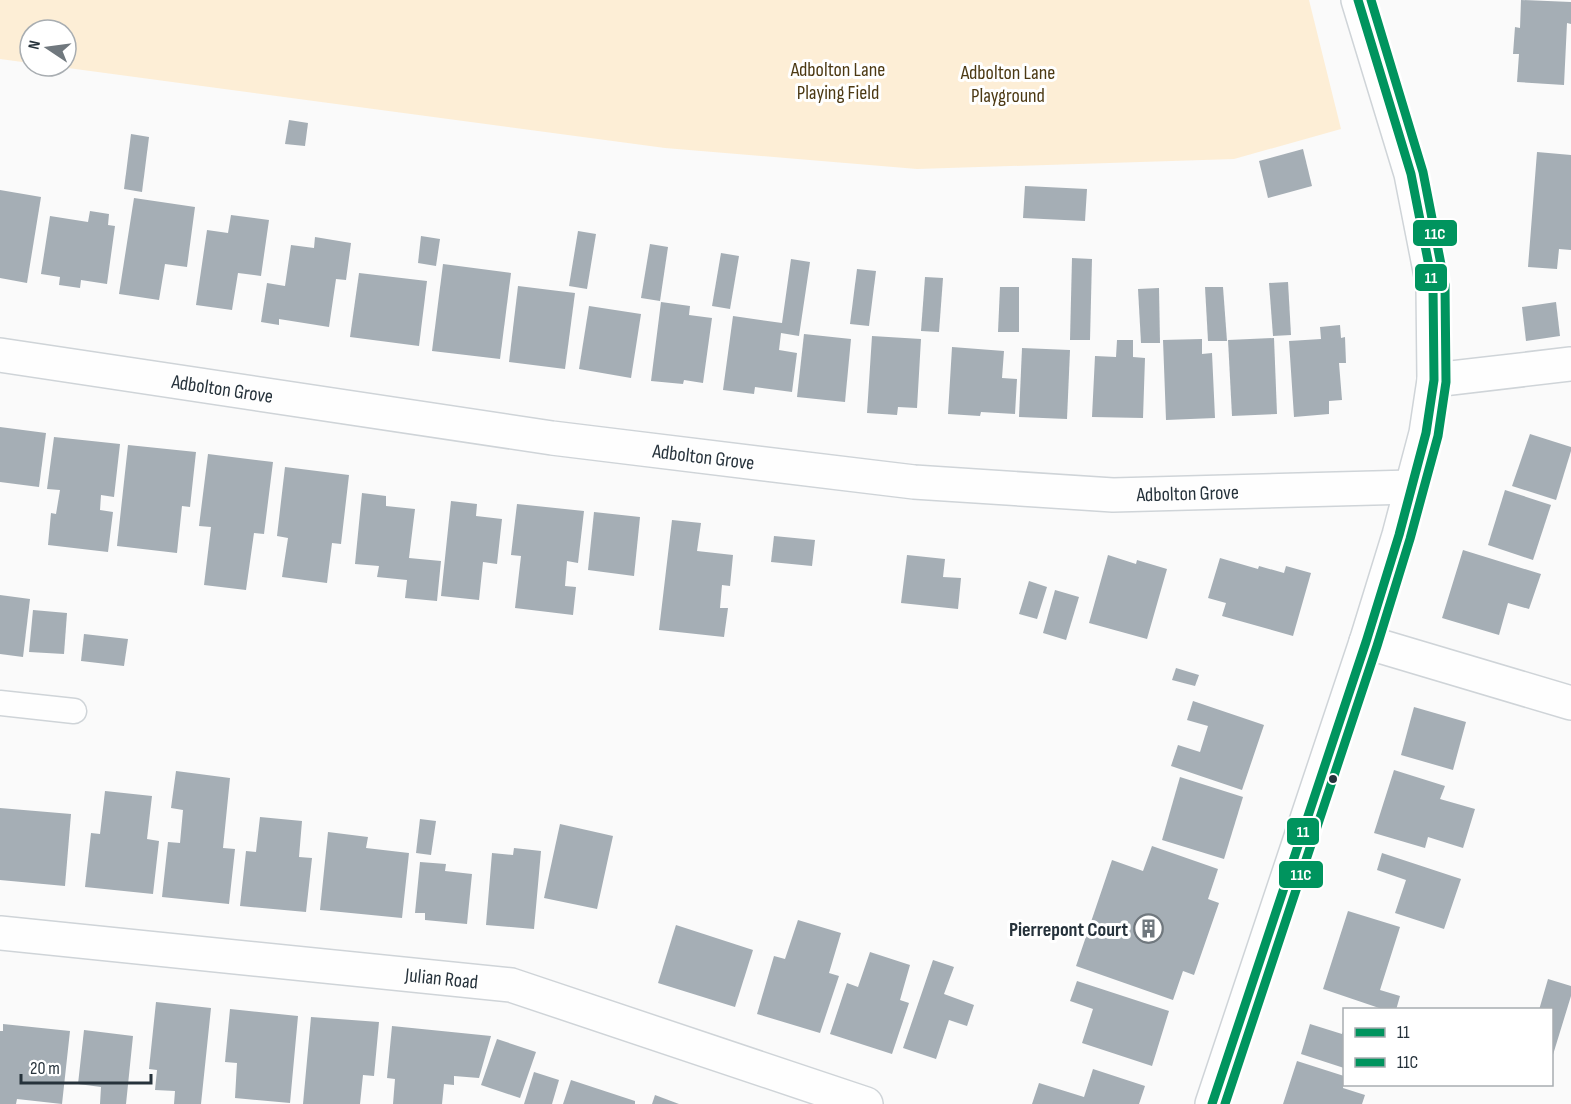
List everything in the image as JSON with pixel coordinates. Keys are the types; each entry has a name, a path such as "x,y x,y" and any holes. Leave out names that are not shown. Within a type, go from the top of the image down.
{"street":[{"path":"1212,1104 1400,535 1426,433 1434,380 1433,286 1411,174 1358,0"},
{"name":"Adbolton Grove","path":"0,355 552,438 914,482 1113,495 1411,487"},
{"path":"1434,380 1571,364"},
{"path":"1366,642 1571,703"},
{"name":"Julian Road","path":"0,933 511,985 866,1104"}],"lane":[{"path":"0,703 74,711"}],"green space":[{"name":"Adbolton Lane Playing Field","path":"0,0 1309,0 1341,129 1234,159 917,169 665,148 78,69 78,18 18,18 18,61 0,59"}],"building":[{"path":"1521,0 1571,2 1571,24 1567,23 1564,85 1517,82 1519,54 1513,54 1515,27 1520,28"},
{"path":"289,120 308,123 305,146 285,144"},
{"path":"131,134 149,137 142,192 124,189"},
{"path":"1303,149 1312,186 1268,198 1259,161"},
{"path":"1537,152 1571,155 1571,250 1559,249 1557,269 1528,267"},
{"path":"1025,186 1087,189 1085,221 1023,218"},
{"path":"0,190 41,197 27,283 0,278"},
{"path":"134,198 195,207 187,267 165,264 159,300 119,294"},
{"path":"90,211 109,214 108,225 115,226 107,284 81,280 80,288 59,285 60,277 41,274 50,216 88,222"},
{"path":"231,215 269,220 261,276 238,273 232,310 196,305 207,230 228,233"},
{"path":"578,231 596,234 587,289 569,286"},
{"path":"421,236 440,239 436,266 418,263"},
{"path":"315,237 351,243 346,280 336,279 329,327 279,319 279,325 261,322 267,283 285,286 291,245 314,248"},
{"path":"650,244 668,247 660,301 641,298"},
{"path":"721,253 739,256 730,309 712,306"},
{"path":"1072,258 1092,259 1090,340 1070,340"},
{"path":"791,259 810,262 799,336 781,333 779,350 797,353 792,392 755,387 754,394 723,390 733,316 782,323"},
{"path":"443,264 511,273 500,359 432,351"},
{"path":"857,269 876,271 869,326 850,324"},
{"path":"359,273 427,281 419,346 350,337"},
{"path":"925,277 943,278 939,332 921,331"},
{"path":"1288,282 1291,335 1273,336 1269,283"},
{"path":"518,286 575,293 565,369 509,362"},
{"path":"1000,287 1019,287 1019,332 998,332"},
{"path":"1205,287 1223,287 1227,341 1208,341"},
{"path":"1159,288 1160,343 1141,343 1138,289"},
{"path":"661,302 690,306 689,315 712,318 703,383 684,380 683,384 651,381"},
{"path":"1556,302 1560,336 1526,341 1522,307"},
{"path":"589,306 641,314 631,378 579,369"},
{"path":"1340,325 1341,338 1345,337 1346,363 1339,363 1342,400 1329,401 1329,414 1294,417 1289,341 1321,339 1320,327"},
{"path":"804,334 851,339 845,402 797,397"},
{"path":"872,336 921,339 917,408 898,407 897,415 867,413"},
{"path":"1274,338 1277,414 1232,416 1228,340"},
{"path":"1202,339 1202,354 1212,353 1215,418 1166,420 1163,340"},
{"path":"1117,340 1133,340 1133,357 1145,358 1143,418 1092,417 1095,356 1116,357"},
{"path":"952,347 1004,351 1002,378 1017,379 1015,414 981,412 980,416 948,414"},
{"path":"1022,348 1070,350 1067,419 1019,417"},
{"path":"0,427 46,433 39,487 0,482"},
{"path":"1530,434 1571,447 1556,500 1512,486"},
{"path":"54,437 120,444 114,497 101,495 100,510 113,512 108,552 48,545 51,513 56,514 60,490 47,489"},
{"path":"128,445 196,452 190,507 182,506 177,553 117,546"},
{"path":"208,454 273,462 264,534 254,533 246,590 204,585 211,527 199,526"},
{"path":"285,467 349,475 341,544 332,543 327,583 282,577 288,538 277,536"},
{"path":"1505,490 1551,505 1533,560 1488,545"},
{"path":"362,493 386,496 386,506 415,509 409,558 441,561 437,601 405,598 407,580 377,577 379,566 355,564"},
{"path":"451,501 477,504 476,516 502,519 497,564 483,562 479,600 441,596"},
{"path":"517,504 584,511 578,563 567,561 565,586 576,587 573,615 515,608 521,556 511,555"},
{"path":"594,512 640,517 634,576 588,570"},
{"path":"672,520 701,523 697,551 733,555 730,586 722,585 720,608 728,608 724,637 659,630"},
{"path":"774,536 815,540 812,566 771,562"},
{"path":"1463,550 1541,574 1529,609 1508,603 1499,635 1442,618"},
{"path":"907,555 945,559 943,577 961,578 958,609 901,603"},
{"path":"1108,555 1136,564 1137,560 1167,569 1147,639 1089,623"},
{"path":"1220,558 1258,569 1259,566 1284,573 1286,566 1311,573 1293,636 1222,616 1226,603 1208,598"},
{"path":"1029,581 1047,587 1037,619 1019,614"},
{"path":"1055,590 1079,597 1066,640 1043,633"},
{"path":"0,595 30,599 23,657 0,654"},
{"path":"33,610 67,613 64,654 29,652"},
{"path":"84,634 128,639 124,666 81,661"},
{"path":"1176,668 1199,675 1195,686 1172,680"},
{"path":"1193,701 1264,725 1242,790 1171,766 1178,745 1200,752 1208,726 1187,720"},
{"path":"1414,707 1466,722 1453,770 1401,755"},
{"path":"1394,770 1445,786 1440,799 1475,809 1463,848 1428,837 1425,848 1374,833"},
{"path":"176,771 230,778 223,848 235,849 229,904 162,897 168,842 180,843 183,810 171,808"},
{"path":"1180,777 1243,797 1224,859 1162,840"},
{"path":"105,791 152,796 147,839 159,841 153,894 85,887 91,833 100,834"},
{"path":"0,808 71,814 65,886 0,880"},
{"path":"260,817 302,821 299,857 312,858 306,912 240,906 246,851 256,852"},
{"path":"420,819 436,821 431,855 416,853"},
{"path":"560,824 613,836 597,909 544,898"},
{"path":"328,832 368,837 366,848 409,853 402,918 320,910"},
{"name":"Pierrepont Court","path":"1152,846 1218,869 1208,899 1219,903 1194,975 1183,971 1173,1000 1076,966 1112,860 1143,871"},
{"path":"514,848 541,851 534,929 486,925 492,853 513,855"},
{"path":"1382,853 1461,879 1444,929 1395,913 1406,880 1377,870"},
{"path":"420,862 446,864 445,871 472,874 467,924 425,920 425,913 415,913"},
{"path":"1348,911 1400,927 1380,990 1400,996 1397,1008 1379,1008 1323,989"},
{"path":"798,920 841,933 829,973 839,976 820,1033 757,1014 774,956 785,959"},
{"path":"676,925 753,950 735,1007 658,983"},
{"path":"870,952 910,965 900,1000 909,1003 892,1054 830,1034 847,983 858,987"},
{"path":"933,960 954,967 944,994 974,1005 967,1026 949,1020 936,1059 903,1048"},
{"path":"1548,979 1571,986 1571,996 1553,1055 1553,1008 1540,1008"},
{"path":"1077,981 1169,1011 1152,1066 1082,1043 1093,1009 1070,1001"},
{"path":"156,1002 211,1008 201,1104 174,1104 175,1091 155,1090 157,1070 149,1069"},
{"path":"230,1009 298,1016 290,1103 235,1098 237,1063 225,1062"},
{"path":"311,1017 379,1022 374,1076 363,1075 360,1104 303,1104"},
{"path":"3,1024 70,1031 62,1104 17,1099 16,1104 0,1104 0,1031 3,1031"},
{"path":"1310,1024 1342,1034 1343,1032 1343,1068 1301,1054"},
{"path":"392,1026 491,1036 479,1078 454,1076 454,1085 444,1084 442,1104 393,1104 395,1079 387,1078"},
{"path":"84,1030 133,1036 126,1104 100,1104 101,1087 78,1084"},
{"path":"497,1039 536,1052 520,1098 481,1085"},
{"path":"1297,1061 1343,1076 1343,1088 1365,1095 1362,1104 1283,1104"},
{"path":"1093,1069 1145,1086 1139,1104 1032,1104 1039,1083 1084,1097"},
{"path":"534,1072 559,1080 552,1104 524,1104"},
{"path":"571,1080 635,1101 635,1104 563,1104"},
{"path":"655,1095 679,1104 652,1104"}],"transit line":[{"name":"11","path":"1212,1104 1366,642 1399,535 1426,433 1434,380 1433,286 1411,174 1358,0"},
{"name":"11C","path":"1225,1104 1377,646 1410,539 1438,436 1446,382 1445,285 1423,172 1371,0"}],"place":[{"name":"Pierrepont Court","path":"1149,929"}],"park label":[{"name":"Adbolton Lane Playground","path":"1008,84"}]}
